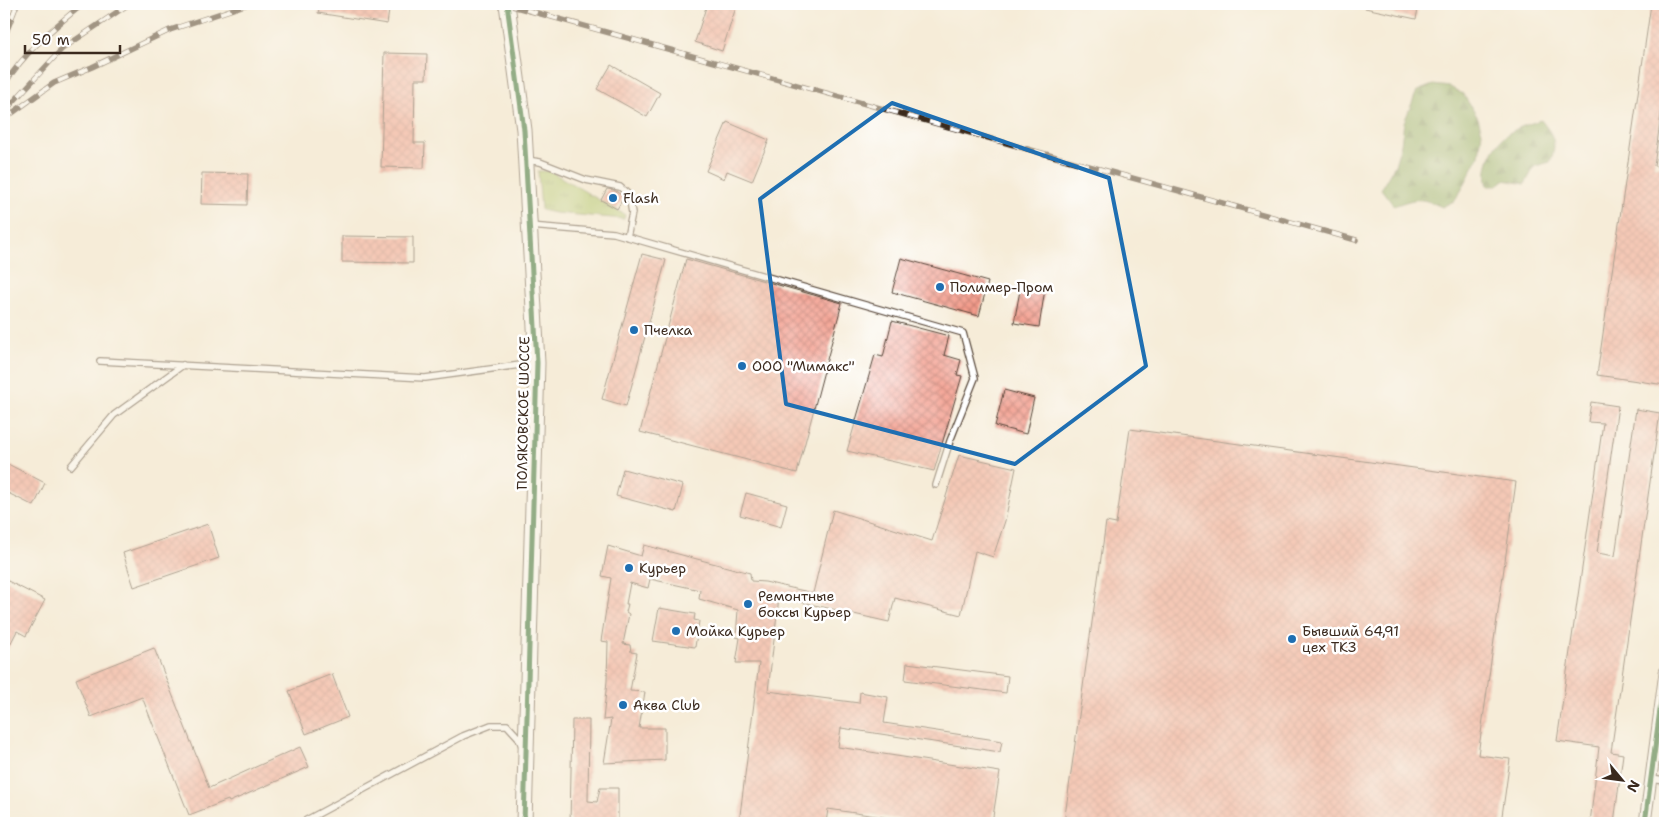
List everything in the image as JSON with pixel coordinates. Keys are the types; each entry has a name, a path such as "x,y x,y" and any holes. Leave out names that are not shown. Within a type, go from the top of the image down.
{"street":[{"name":"ПОЛЯКОВСКОЕ ШОССЕ","path":"507,4 524,130 538,363 524,823"},
{"path":"1644,823 1665,672"}],"lane":[{"path":"526,160 540,162 586,180 620,187 629,195 632,214 627,237"},
{"path":"530,226 614,233 963,333 975,378 950,441 936,485"},
{"path":"100,361 425,378 538,363"},
{"path":"71,466 114,415 183,365"},
{"path":"301,823 463,736 491,725 507,725 518,737 526,755"},
{"path":"1650,780 1665,781"}],"highlighted area":[{"path":"892,103 1109,178 1146,366 1015,464 786,404 760,199"}],"green space":[{"path":"1433,85 1450,87 1463,94 1478,118 1482,132 1479,156 1454,201 1442,207 1423,200 1408,201 1394,206 1381,189 1395,165 1401,144 1404,122 1417,91"},
{"path":"1541,120 1549,130 1554,144 1550,162 1535,166 1525,184 1504,180 1497,186 1488,186 1487,167 1491,155 1498,144 1505,136 1520,127"},
{"path":"538,171 550,171 625,215 624,219 541,210"}],"building":[{"path":"320,4 390,4 387,24 318,13"},
{"path":"707,4 737,4 722,51 695,42"},
{"path":"1366,4 1419,4 1416,19 1365,8"},
{"path":"1651,4 1665,4 1665,85 1654,166 1665,167 1665,385 1597,375"},
{"path":"384,53 427,54 426,79 415,79 414,143 425,143 424,168 381,167"},
{"path":"611,65 660,93 647,117 597,89"},
{"path":"727,122 769,140 752,181 727,171 724,179 706,171"},
{"path":"202,173 248,174 247,205 201,204"},
{"name":"Flash","path":"607,189 614,190 624,197 617,209 601,200"},
{"path":"342,236 413,237 413,263 342,262"},
{"name":"Пчелка","path":"642,254 666,260 626,406 602,399"},
{"name":"Полимер-Пром","path":"901,258 988,282 979,316 892,292"},
{"name":"ООО \"Мимакс\"","path":"686,259 842,303 797,473 640,432"},
{"path":"1021,285 1045,289 1039,327 1014,323"},
{"path":"892,321 949,336 944,355 961,360 957,375 962,376 934,471 847,451 875,355 883,357"},
{"path":"1004,390 1034,398 1026,434 995,426"},
{"path":"1591,402 1618,406 1597,553 1615,556 1636,409 1660,413 1611,752 1623,754 1614,823 1590,823 1599,747 1557,741 1603,423 1588,422"},
{"name":"Бывший 64,91 цех ТКЗ","path":"1130,429 1516,482 1478,755 1510,759 1501,823 1064,823 1106,522 1116,524"},
{"path":"959,455 1016,468 1005,521 993,557 975,551 961,615 895,598 889,622 779,597 768,691 859,703 860,692 888,697 884,723 1002,741 1000,752 841,728 838,747 1000,772 992,823 924,823 828,809 826,823 739,823 759,663 736,663 740,638 736,637 738,610 699,599 700,590 650,579 648,588 630,583 626,604 628,604 626,612 629,614 623,644 630,645 631,652 637,653 630,691 645,692 639,728 665,728 665,760 604,763 611,719 603,720 608,642 601,641 611,578 602,576 608,546 641,556 644,545 750,573 751,581 765,582 813,593 833,510 932,541"},
{"path":"4,462 45,483 34,506 4,491"},
{"path":"623,469 683,485 676,512 616,496"},
{"path":"746,493 787,504 781,527 740,515"},
{"path":"208,524 219,558 134,587 123,553"},
{"path":"4,579 45,600 26,636 17,631 4,656"},
{"name":"Мойка Курьер","path":"659,608 695,614 694,620 699,621 695,647 653,641"},
{"path":"154,648 209,788 300,747 309,767 229,802 228,800 189,815 142,697 91,717 76,679"},
{"path":"907,663 1008,676 1006,693 905,680"},
{"path":"332,674 348,717 306,734 289,691"},
{"path":"572,720 589,720 588,801 597,802 600,788 618,788 618,823 570,823"}],"railway":[{"path":"4,38 17,4"},
{"path":"4,85 40,41 83,4"},
{"path":"4,112 62,49 129,4"},
{"path":"4,119 54,83 170,30 248,4"},
{"path":"505,4 1356,240"}],"cycle path":[{"path":"507,4 524,130 537,363 524,823"},
{"path":"1645,823 1665,672"}],"place":[{"name":"Flash","path":"613,198"},
{"name":"Полимер-Пром","path":"940,287"},
{"name":"Пчелка","path":"634,330"},
{"name":"ООО \"Мимакс\"","path":"742,366"},
{"name":"Курьер","path":"629,568"},
{"name":"Ремонтные боксы Курьер","path":"748,604"},
{"name":"Мойка Курьер","path":"676,631"},
{"name":"Бывший 64,91 цех ТКЗ","path":"1292,639"},
{"name":"Аква Club","path":"623,705"}]}
